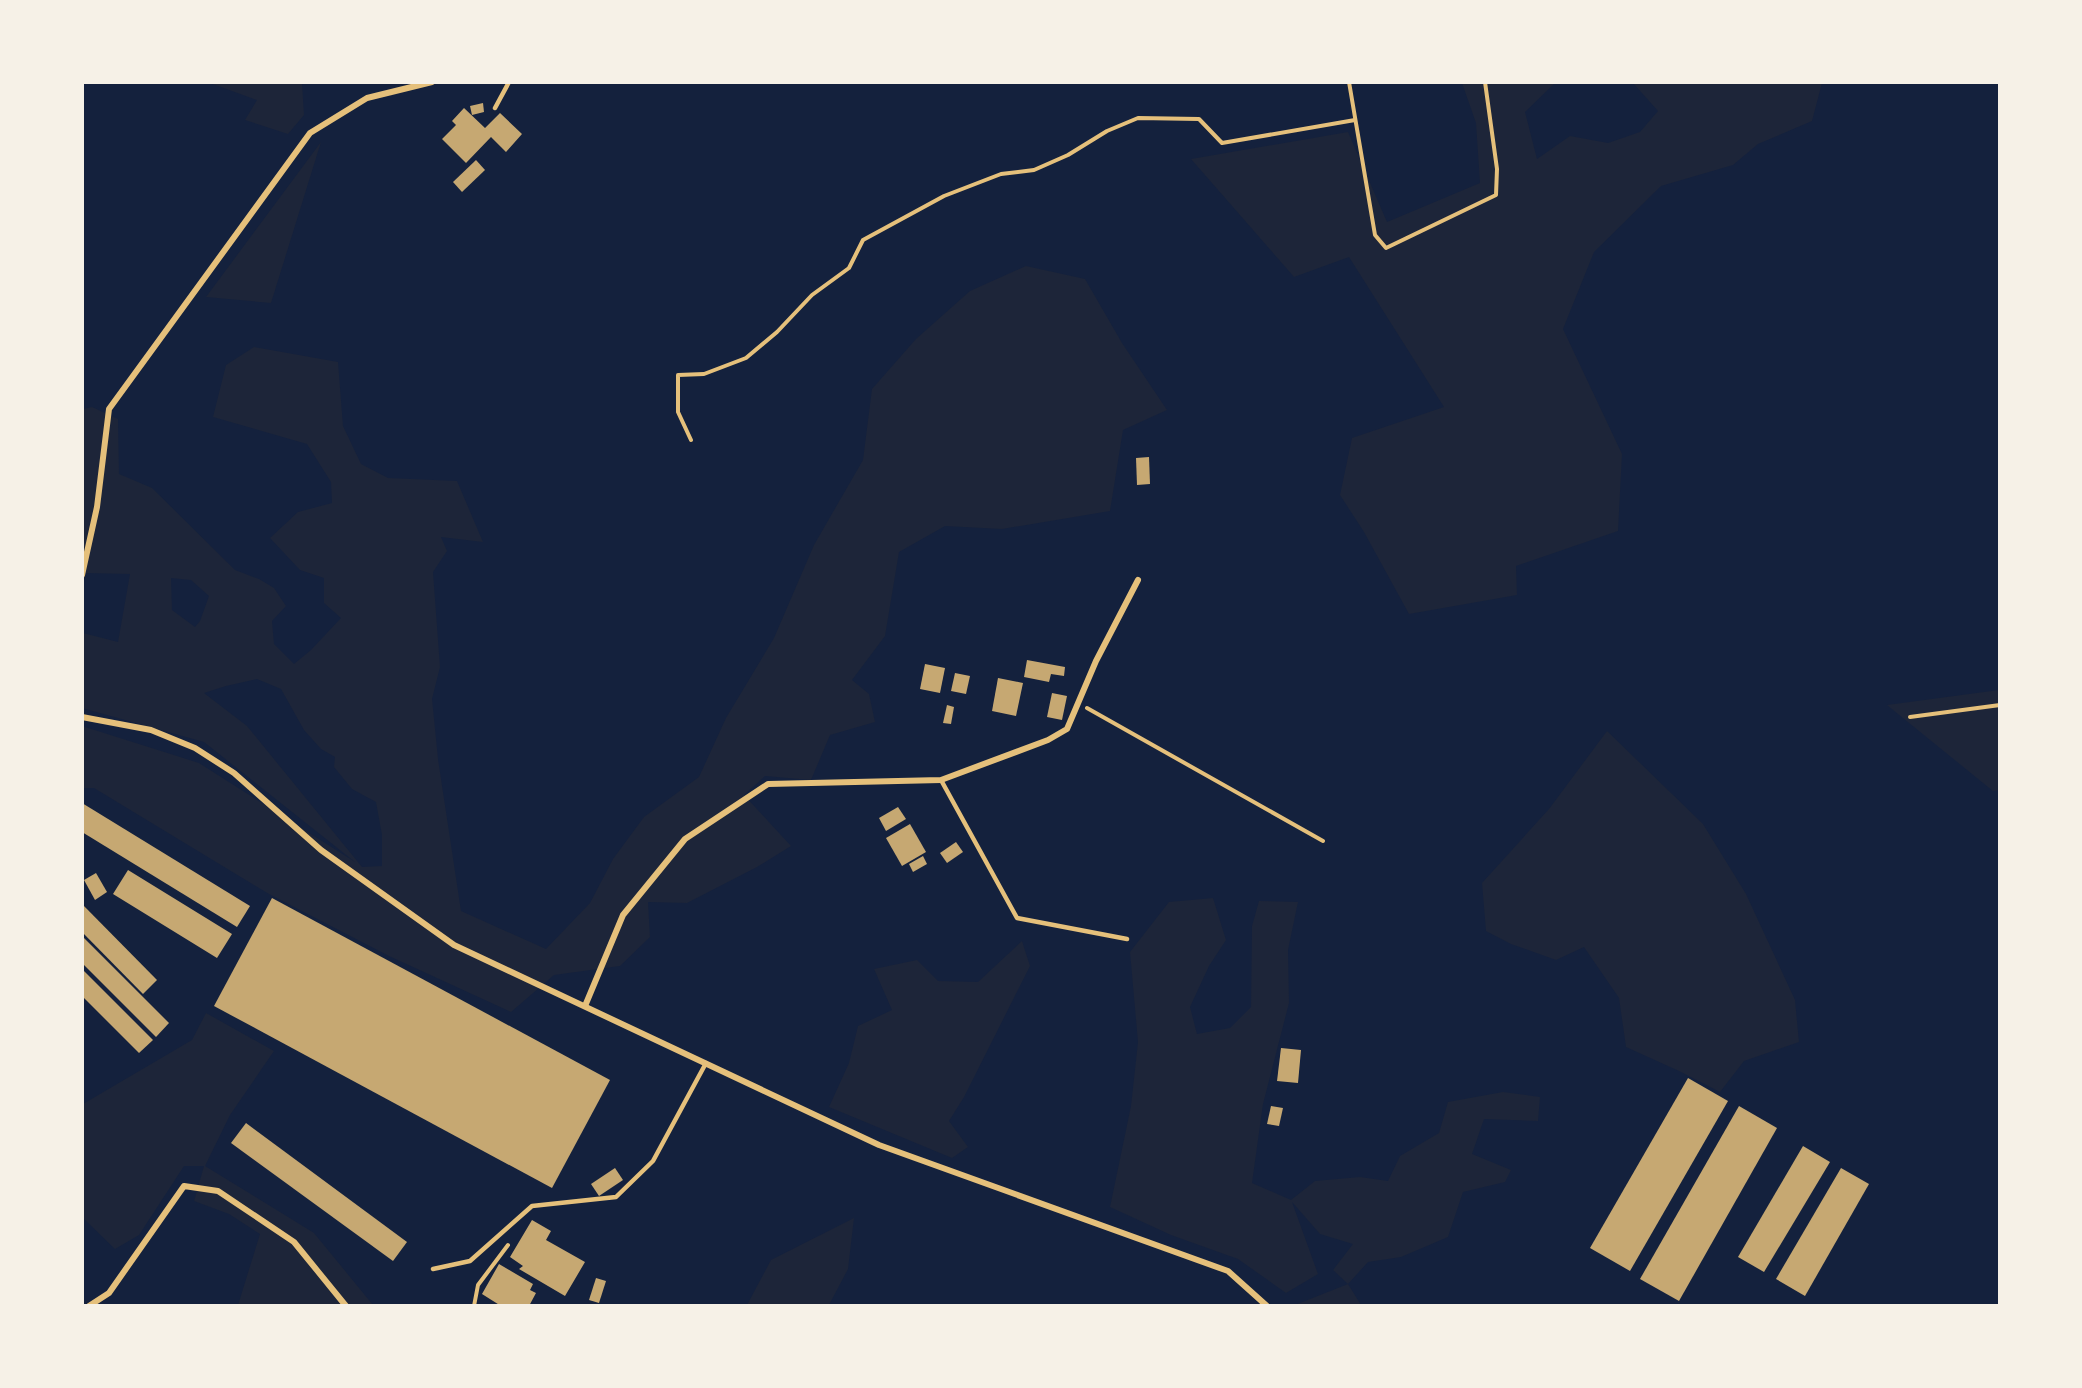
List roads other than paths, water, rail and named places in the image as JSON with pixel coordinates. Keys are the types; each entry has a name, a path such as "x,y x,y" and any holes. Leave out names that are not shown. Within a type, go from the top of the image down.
{"street":[{"path":"82,575 97,507 109,409 310,133 367,98 432,82"},
{"path":"585,1006 623,915 685,839 768,784 940,780 1048,740 1067,729 1096,661 1138,580"},
{"path":"82,717 151,730 195,748 234,773 321,850 454,945 879,1145 1228,1271 1267,1305"},
{"path":"89,1305 109,1293 184,1186 218,1191 294,1242 346,1305"}],"lane":[{"path":"495,108 509,82"},
{"path":"940,780 1017,918 1127,939"},
{"path":"434,1269 470,1261 532,1206 616,1197 653,1161 706,1063"}]}
